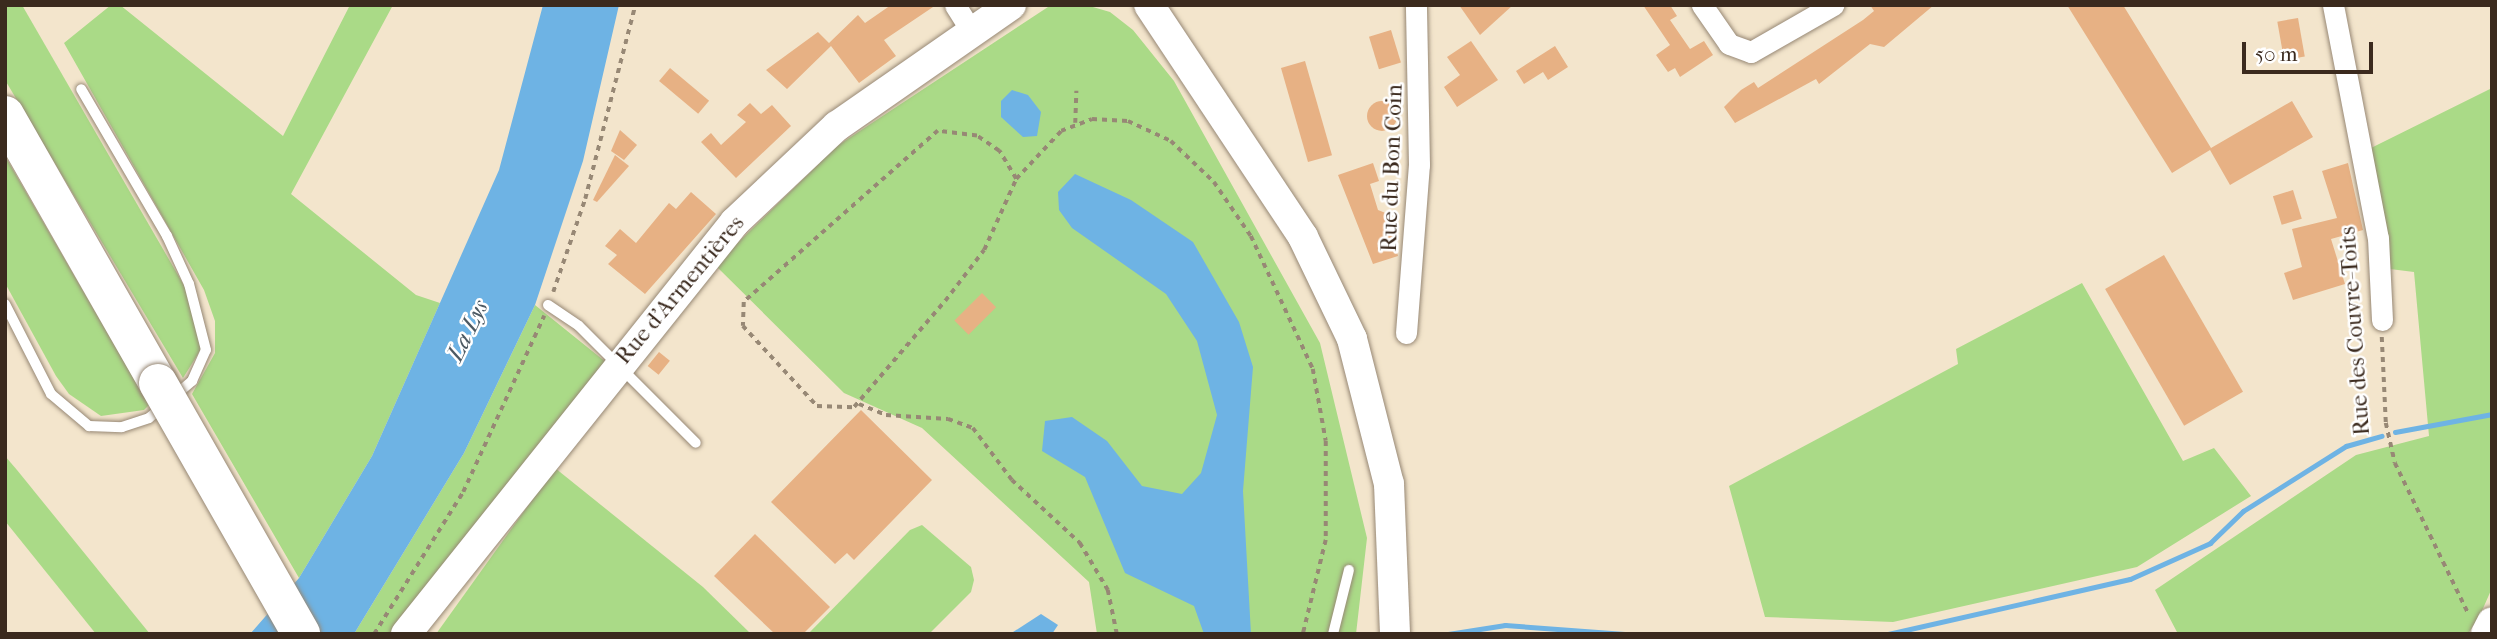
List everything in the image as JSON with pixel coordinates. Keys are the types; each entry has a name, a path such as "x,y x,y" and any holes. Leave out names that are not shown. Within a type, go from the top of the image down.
{"highway":[{"path":"5,115 300,634"}],"main road":[{"name":"Rue d'Armentières","path":"406,634 619,363 734,222 793,163 1011,5"},
{"path":"1149,5 1303,237 1352,338 1389,484 1395,634"}],"street":[{"path":"955,5 972,32"},
{"name":"Rue du Bon Coin","path":"1406,333 1419,165 1416,5"},
{"path":"1702,5 1729,44 1751,52 1833,5"},
{"name":"Rue des Couvre-Toits","path":"2333,5 2378,238 2382,320"}],"lane":[{"path":"5,304 51,394 89,426 122,428 149,418 192,381 206,350 189,284 167,236 81,89"},
{"path":"548,305 619,363 696,443"},
{"path":"1333,634 1349,570"}],"path":[{"path":"373,634 463,492 548,305 585,199 635,5"},
{"path":"1075,122 1076,90"},
{"path":"859,404 984,250 1016,179 1075,122 1128,121 1171,141 1214,183 1291,313 1313,369 1326,440 1326,540 1303,634"},
{"path":"1016,179 999,151 977,136 938,131 744,302 743,326 817,406 859,404 886,415 947,419 973,428 1012,480 1080,543 1108,590 1117,634"},
{"name":"Rue des Couvre-Toits","path":"2382,320 2386,423 2395,463 2483,626"}],"green space":[{"path":"5,5 22,5 193,301 203,346 183,378 5,80"},
{"path":"111,5 120,5 283,136 350,5 393,5 291,194 416,295 440,303 372,456 299,578 192,394 215,353 215,321 204,290 64,43"},
{"path":"1086,5 1110,12 1133,30 1174,81 1320,343 1367,538 1356,634 1097,634 1089,582 922,428 844,393 715,265 837,146 1048,7"},
{"path":"2492,88 2492,588 2481,613 2468,634 2178,634 2155,590 2356,455 2429,436 2414,272 2390,269 2371,148"},
{"path":"5,156 149,405 144,410 101,416 69,394 56,376 5,283"},
{"path":"2082,283 2183,461 2214,448 2251,496 2137,567 1893,622 1765,617 1729,486 1958,364 1956,349"},
{"path":"535,305 607,363 389,634 354,634 464,453"},
{"path":"5,456 150,634 96,634 5,521"},
{"path":"555,468 703,587 751,634 436,634"},
{"path":"922,525 971,567 974,580 971,592 929,634 808,634 910,530"}],"water":[{"name":"La Lys","path":"543,5 619,5 583,161 535,305 464,453 354,634 250,634 299,578 372,456 499,170"},
{"path":"1012,90 1028,95 1041,112 1037,136 1023,137 1001,117 1001,101"},
{"path":"1075,174 1131,200 1193,242 1239,322 1253,367 1243,491 1251,634 1204,634 1194,606 1125,573 1085,477 1042,451 1045,421 1072,417 1107,441 1142,486 1182,494 1201,473 1217,415 1197,341 1166,294 1072,228 1059,210 1058,192"},
{"path":"1041,614 1058,625 1052,634 1010,634"}],"building":[{"path":"891,5 936,5 884,40 896,56 859,83 831,46 787,89 766,70 818,32 829,43 858,15 865,23"},
{"path":"1459,5 1513,5 1480,35"},
{"path":"1643,5 1670,5 1677,16 1670,20 1690,49 1704,41 1713,55 1680,77 1675,68 1668,72 1656,55 1670,45"},
{"path":"1870,5 1934,5 1884,47 1870,44 1819,84 1816,79 1735,123 1724,107 1741,90 1754,82 1758,88 1863,20 1874,11"},
{"path":"2067,5 2123,5 2211,148 2292,101 2313,137 2230,185 2210,150 2172,173"},
{"path":"2298,18 2305,56 2284,60 2277,22"},
{"path":"1391,30 1401,63 1379,69 1369,37"},
{"path":"1471,41 1498,80 1457,107 1444,87 1460,75 1447,57"},
{"path":"1555,46 1568,67 1548,80 1543,72 1524,84 1516,71"},
{"path":"1305,61 1332,155 1308,162 1281,68"},
{"path":"670,68 709,101 698,114 659,81"},
{"path":"1382,101 1393,105 1397,116 1393,127 1382,131 1371,127 1367,116 1371,105"},
{"path":"750,103 761,114 772,105 791,126 736,178 701,142 711,133 721,145 746,122 737,115"},
{"path":"620,130 637,145 624,160 611,151"},
{"path":"615,155 629,166 597,202 593,200"},
{"path":"1373,163 1379,181 1370,184 1378,210 1388,214 1398,256 1373,264 1338,175"},
{"path":"2348,163 2363,230 2331,239 2345,284 2293,300 2284,273 2302,267 2292,229 2337,218 2322,171"},
{"path":"2293,190 2302,219 2282,225 2273,196"},
{"path":"691,192 716,214 645,294 608,264 617,255 605,246 620,229 636,243 669,203 676,209"},
{"path":"2164,255 2243,392 2184,426 2105,289"},
{"path":"982,293 996,307 969,335 954,321"},
{"path":"659,352 670,361 659,375 648,366"},
{"path":"861,410 932,480 854,560 847,553 835,564 771,502"},
{"path":"755,534 830,607 803,634 775,634 714,576"}],"waterway":[{"path":"2395,432 2492,414"},
{"path":"1888,634 2130,579 2210,543 2243,511 2346,446 2382,436"},
{"path":"1448,634 1505,625 1625,634"},
{"path":"1701,634 1764,634"}]}
